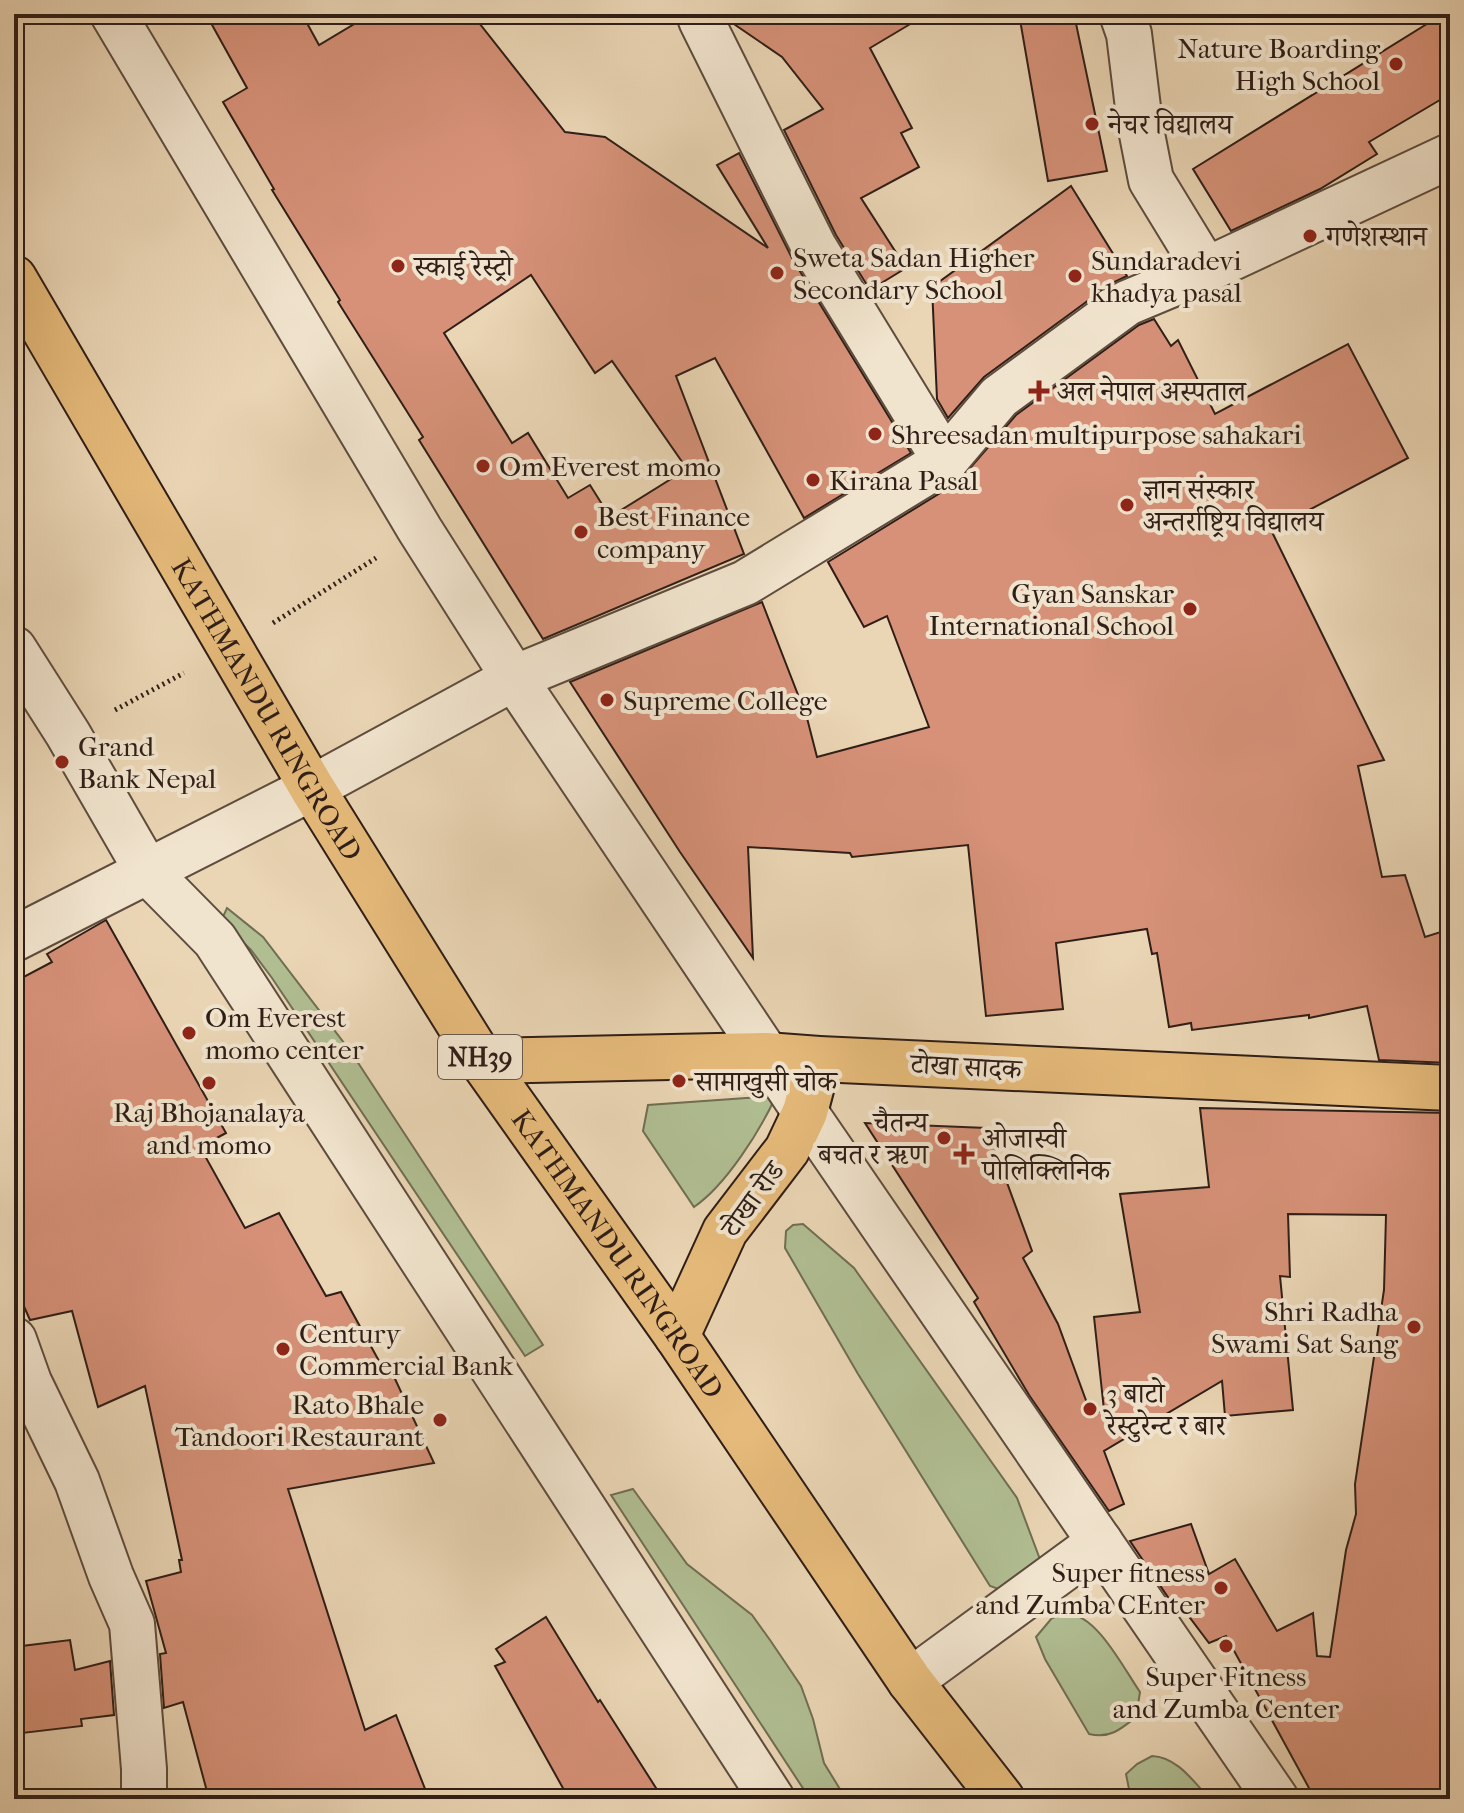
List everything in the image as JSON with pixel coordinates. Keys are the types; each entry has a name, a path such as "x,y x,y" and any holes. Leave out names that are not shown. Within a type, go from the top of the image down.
{"main road":[{"name":"KATHMANDU RINGROAD","path":"14,278 312,788 482,1061 677,1336 910,1681 1002,1799"},
{"name":"टोखा सादक","path":"482,1061 766,1055 1450,1088"},
{"name":"टोखा रोड","path":"677,1336 725,1231 787,1150 805,1112 819,1059"}],"street":[{"path":"113,14 420,530 514,678 766,1055 1276,1799"},
{"path":"1122,14 1129,34 1140,124 1151,180 1206,270"},
{"path":"701,16 814,247 945,461"},
{"path":"14,939 312,788 514,678 745,583 945,461 999,397 1127,303 1206,270 1450,156"},
{"path":"14,649 68,734 147,871 215,940 772,1799"},
{"path":"14,1340 29,1382 77,1481 132,1624 144,1799"},
{"path":"910,1681 1100,1542"}],"green space":[{"path":"227,908 263,937 351,1052 543,1345 525,1356 272,978 251,950 221,921"},
{"path":"776,1096 741,1156 718,1185 694,1207 643,1131 648,1105"},
{"path":"803,1224 854,1268 1017,1498 1044,1570 1007,1592 990,1586 858,1374 785,1248 786,1231 793,1225"},
{"path":"633,1489 687,1564 752,1615 770,1640 801,1686 824,1763 846,1799 810,1799 611,1495"},
{"path":"1067,1614 1078,1616 1099,1632 1140,1692 1136,1717 1114,1732 1089,1734 1045,1659 1036,1637 1052,1618"},
{"path":"1152,1756 1177,1765 1210,1799 1131,1799 1126,1774"}],"building":[{"path":"206,14 302,14 319,45 371,14 472,14 565,132 605,137 768,248 717,165 739,153 793,260 911,453 804,518 715,358 676,376 744,554 543,639 419,440 423,437 338,302 340,300 272,190 223,102 247,88","holes":["531,275 595,373 612,361 687,469 610,517 590,485 568,498 528,433 512,443 444,333"]},
{"path":"732,14 927,14 870,48 912,128 901,133 919,167 861,198 906,268 870,290 836,235 784,130 823,109 782,57 731,22"},
{"path":"1019,14 1074,14 1107,171 1048,181"},
{"path":"1443,14 1450,14 1450,94 1369,142 1377,154 1320,189 1231,231 1193,169"},
{"path":"1071,186 1127,276 1112,283 984,377 948,418 937,399 932,287"},
{"path":"1154,319 1171,346 1178,340 1215,414 1348,344 1408,458 1271,530 1384,760 1358,766 1382,877 1405,875 1425,937 1450,929 1450,1063 1379,1060 1367,1006 1309,1018 1309,1015 1192,1030 1191,1023 1169,1027 1157,953 1152,954 1147,929 1056,943 1063,1009 986,1016 968,845 852,857 850,853 748,847 753,958 570,682 762,602 807,718 817,757 929,727 887,616 864,627 828,562 958,482 1016,415 1139,325"},
{"path":"106,920 226,1133 200,1147 245,1228 279,1213 326,1296 341,1292 384,1370 390,1368 434,1463 288,1489 365,1730 396,1715 429,1799 209,1799 183,1702 164,1708 160,1654 166,1653 146,1581 181,1572 179,1560 182,1560 145,1386 98,1407 72,1311 30,1320 14,1284 14,982 52,962 47,954"},
{"path":"1200,1108 1450,1113 1450,1799 1315,1799 1226,1636 1209,1643 1184,1610 1176,1609 1130,1541 1191,1524 1209,1574 1235,1559 1277,1631 1313,1613 1317,1656 1330,1657 1346,1550 1356,1514 1355,1484 1384,1290 1386,1215 1288,1214 1290,1277 1280,1276 1293,1410 1225,1416 1222,1381 1104,1451 1124,1504 1109,1511 1029,1395 974,1302 978,1298 865,1123 987,1128 1032,1251 1023,1258 1058,1324 1091,1414 1104,1410 1094,1317 1140,1312 1120,1194 1209,1187"},
{"path":"546,1617 663,1799 569,1799 495,1666 505,1662 496,1649"},
{"path":"70,1640 75,1670 110,1661 114,1715 81,1719 82,1726 14,1734 14,1647"}],"place":[{"name":"Nature Boarding High School","path":"1396,64"},
{"name":"नेचर विद्यालय","path":"1092,124"},
{"name":"गणेशस्थान","path":"1310,236"},
{"name":"स्काई रेस्ट्रो","path":"398,266"},
{"name":"Sweta Sadan Higher Secondary School","path":"777,273"},
{"name":"Sundaradevi khadya pasal","path":"1075,276"},
{"name":"अल नेपाल अस्पताल","path":"1039,391"},
{"name":"Shreesadan multipurpose sahakari","path":"875,434"},
{"name":"Om Everest momo","path":"483,466"},
{"name":"Kirana Pasal","path":"813,480"},
{"name":"ज्ञान संस्कार अन्तर्राष्ट्रिय विद्यालय","path":"1127,505"},
{"name":"Best Finance company","path":"581,532"},
{"name":"Gyan Sanskar International School","path":"1190,609"},
{"name":"Supreme College","path":"607,700"},
{"name":"Grand Bank Nepal","path":"62,762"},
{"name":"Om Everest momo center","path":"189,1033"},
{"name":"सामाखुसी चोक","path":"679,1081"},
{"name":"Raj Bhojanalaya and momo","path":"209,1083"},
{"name":"चैतन्य बचत र ऋण","path":"944,1138"},
{"name":"ओजास्वी पोलिक्लिनिक","path":"964,1154"},
{"name":"Shri Radha Swami Sat Sang","path":"1414,1327"},
{"name":"Century Commercial Bank","path":"283,1349"},
{"name":"3 बाटो रेस्टुरेन्ट र बार","path":"1090,1409"},
{"name":"Rato Bhale Tandoori Restaurant","path":"440,1420"},
{"name":"Super fitness and Zumba CEnter","path":"1221,1588"},
{"name":"Super Fitness and Zumba Center","path":"1226,1646"}]}
